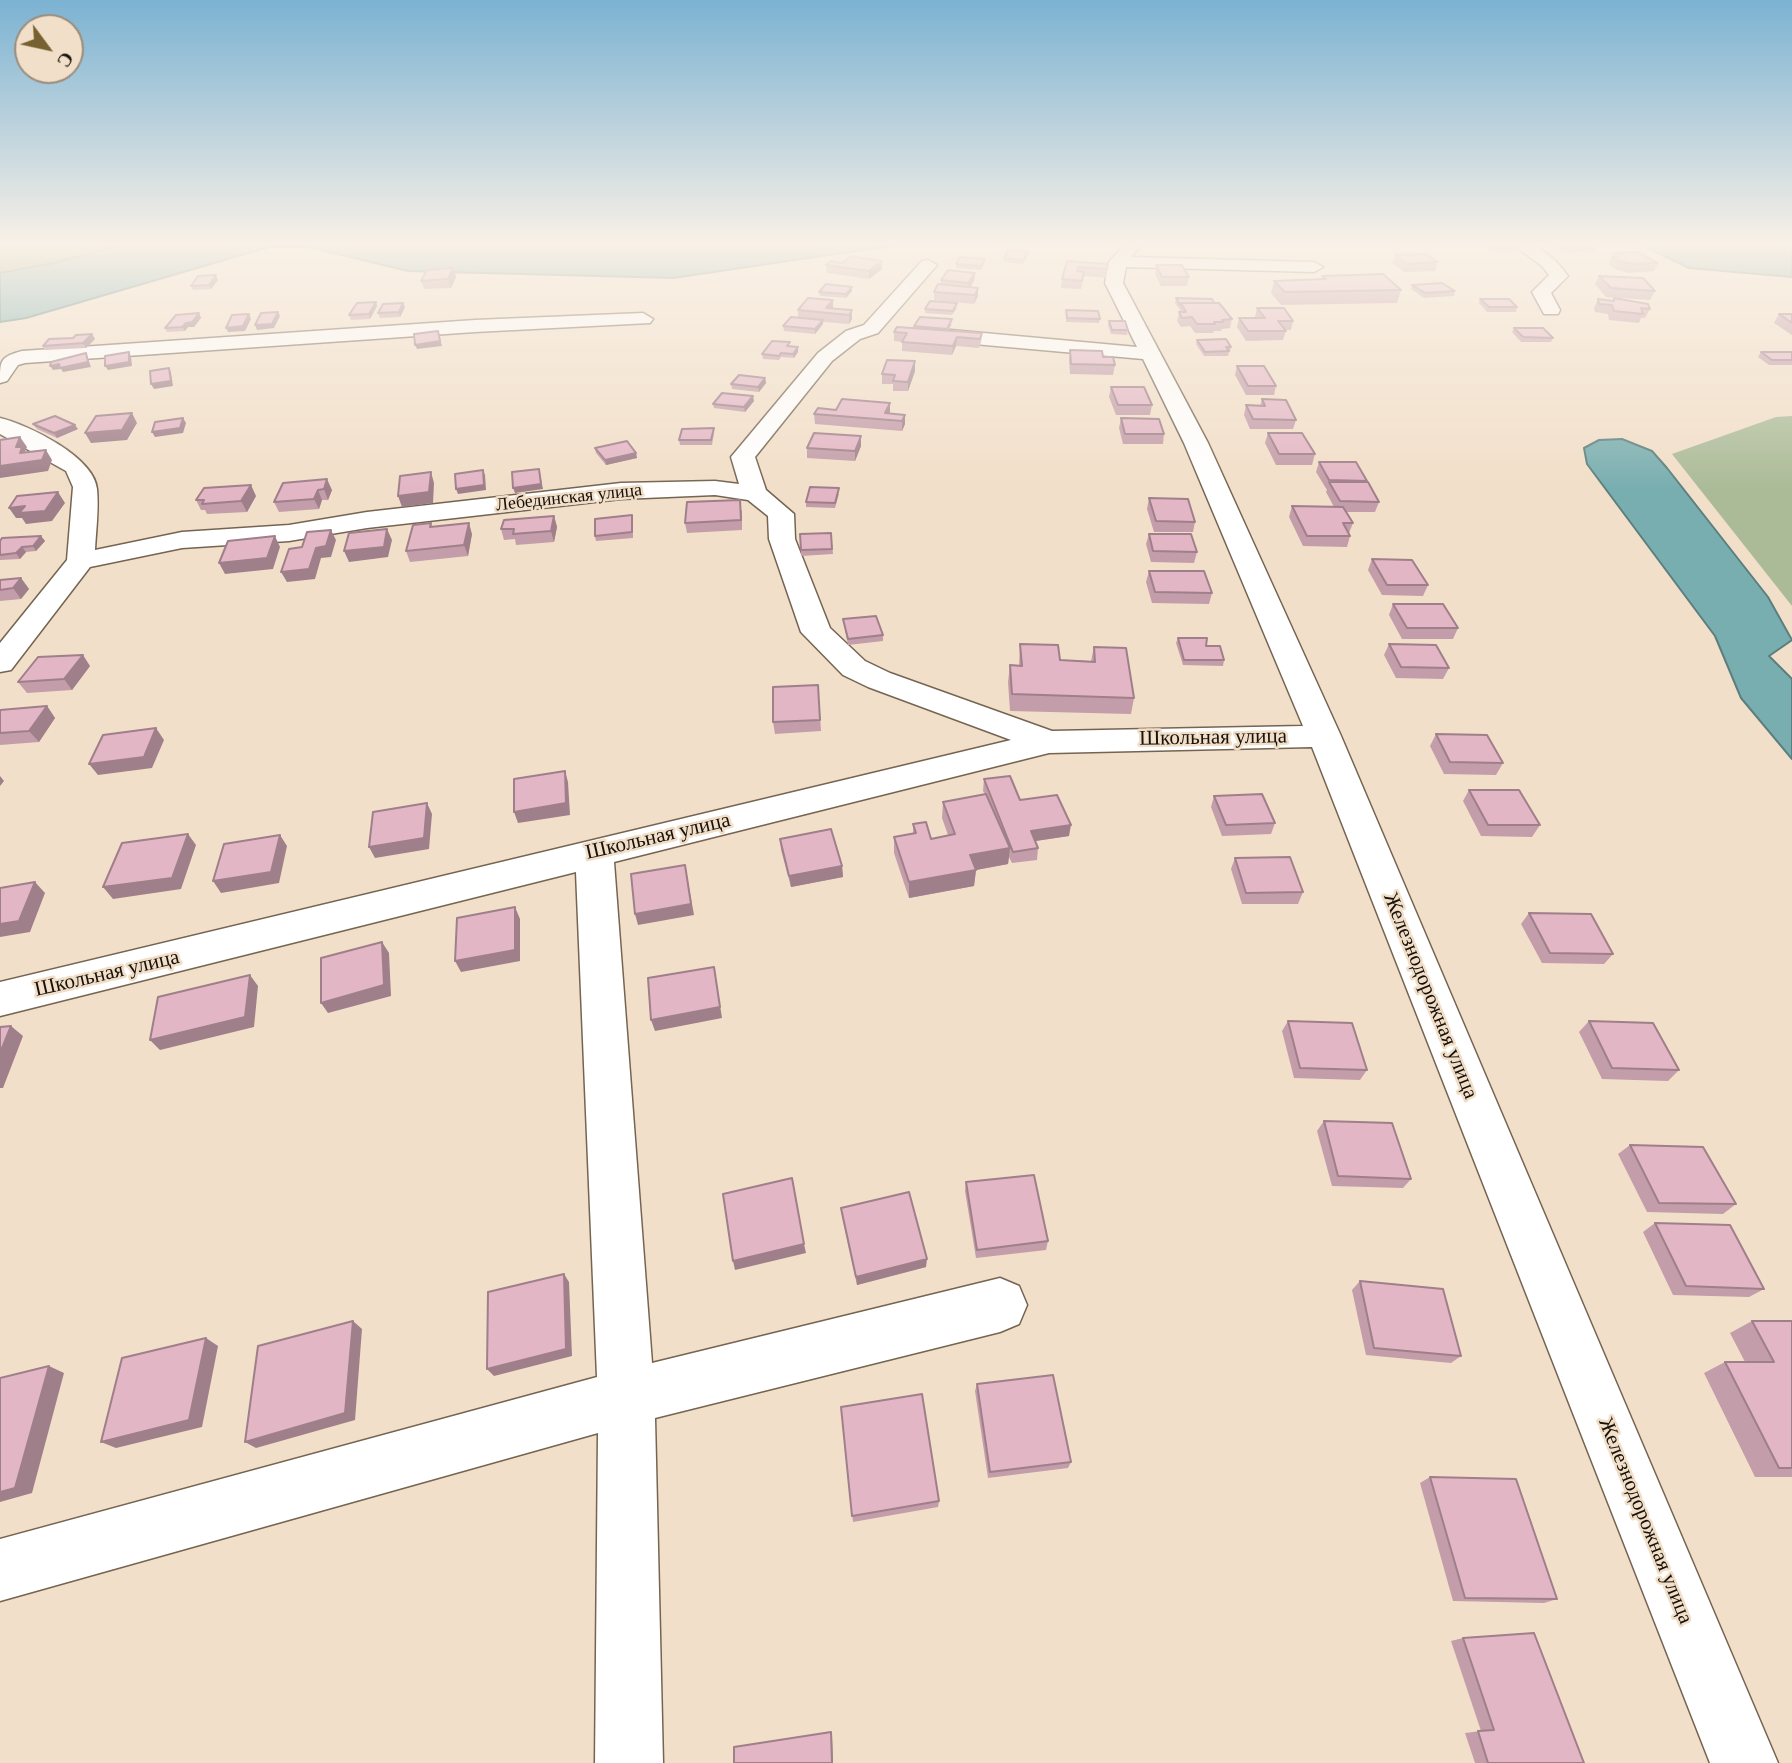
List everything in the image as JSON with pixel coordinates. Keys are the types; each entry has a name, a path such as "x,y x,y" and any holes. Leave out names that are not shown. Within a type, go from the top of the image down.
{"street":[{"path":"0,377 11,361 22,357 516,324"},
{"path":"871,329 875,324"},
{"name":"Железнодорожная улица","path":"1135,324 1195,443 1324,736 1744,1763"},
{"path":"1049,742 854,668 816,632 782,538 781,514 755,493 743,457 825,357 853,335 871,329 1150,354"},
{"path":"0,425 48,449 76,467 85,487 81,561 0,663"},
{"name":"Лебединская улица","path":"81,561 182,540 289,533 367,520 621,491 715,488 755,493"},
{"name":"Школьная улица","path":"0,999 336,919 594,852 1049,742 1324,736"},
{"path":"594,852 626,1396 629,1763"},
{"path":"0,1570 626,1396 1000,1306"}],"green space":[{"path":"1792,416 1792,606 1672,454 1776,417"}],"water":[{"path":"1622,439 1652,451 1667,468 1768,597 1792,640 1769,656 1792,679 1792,759 1741,698 1715,636 1587,464 1584,448 1599,440"}],"building":[{"path":"168,324 185,324 182,327 165,328"},
{"path":"228,324 244,324 243,326 226,328"},
{"path":"785,324 819,324 815,329 783,326"},
{"path":"915,324 949,324 947,329"},
{"path":"1110,324 1126,324 1128,330 1112,330"},
{"path":"1243,324 1281,324 1286,331 1248,331"},
{"path":"897,327 982,333 980,339 957,337 953,346 902,342 907,333 894,332"},
{"path":"1514,328 1543,328 1553,338 1523,337"},
{"path":"438,331 440,341 415,345 414,334"},
{"path":"92,334 83,343 43,346 49,339"},
{"path":"1226,339 1231,347 1226,347 1229,351 1205,352 1197,340"},
{"path":"772,341 790,342 787,346 798,347 793,354 762,354"},
{"path":"1070,350 1102,351 1103,357 1113,357 1115,365 1071,364"},
{"path":"129,352 129,362 105,366 105,356"},
{"path":"1761,352 1792,352 1792,360 1772,360"},
{"path":"86,353 88,362 60,368 59,364 50,366 51,362"},
{"path":"887,360 915,361 908,382 893,381 895,375 882,374"},
{"path":"1237,366 1264,366 1276,386 1248,386"},
{"path":"169,368 171,381 151,384 150,371"},
{"path":"739,375 765,378 758,387 731,384"},
{"path":"1111,387 1144,387 1152,405 1118,405"},
{"path":"722,393 753,396 744,407 713,404"},
{"path":"842,399 890,403 885,413 905,415 902,421 814,414 818,408 836,410"},
{"path":"1262,399 1286,400 1296,420 1253,419 1246,405 1265,406"},
{"path":"132,413 122,430 85,433 96,416"},
{"path":"55,416 75,425 54,433 33,424"},
{"path":"183,418 180,428 152,432 155,422"},
{"path":"1121,418 1159,419 1164,434 1125,434"},
{"path":"714,428 711,440 679,440 682,429"},
{"path":"814,433 861,436 855,451 807,448"},
{"path":"1268,433 1302,433 1315,454 1279,454"},
{"path":"20,437 16,447 22,447 20,453 46,450 42,460 0,466 0,440"},
{"path":"627,441 636,453 605,460 595,448"},
{"path":"1319,462 1356,462 1367,481 1329,480"},
{"path":"539,469 541,484 513,488 512,472"},
{"path":"483,470 484,485 456,489 455,474"},
{"path":"431,472 429,492 398,496 400,476"},
{"path":"327,479 324,489 318,490 314,499 274,502 283,483"},
{"path":"1329,482 1368,482 1379,502 1340,501"},
{"path":"251,485 241,501 202,504 204,500 196,500 204,488"},
{"path":"810,487 839,488 835,503 806,502"},
{"path":"58,492 45,511 19,513 25,506 9,508 17,496"},
{"path":"1149,498 1188,499 1195,522 1156,521"},
{"path":"740,500 741,520 685,523 687,502"},
{"path":"1292,506 1343,507 1353,523 1343,523 1350,536 1307,536"},
{"path":"632,515 632,532 595,536 595,519"},
{"path":"554,516 551,531 513,534 514,529 501,529 504,520"},
{"path":"431,523 430,527 469,523 464,545 406,551 413,525"},
{"path":"387,529 384,547 344,551 349,533"},
{"path":"331,530 326,546 316,548 309,569 281,572 289,549 302,547 307,532"},
{"path":"831,533 832,549 801,550 800,534"},
{"path":"1149,534 1191,534 1197,552 1153,551"},
{"path":"41,536 33,546 22,547 16,553 0,555 2,538"},
{"path":"275,536 267,558 219,563 228,541"},
{"path":"1372,559 1412,560 1428,585 1387,585"},
{"path":"1149,571 1204,571 1212,593 1155,592"},
{"path":"21,578 13,588 0,590 0,580"},
{"path":"1393,604 1443,604 1458,628 1407,628"},
{"path":"876,616 883,635 848,639 843,619"},
{"path":"1178,638 1207,638 1206,646 1220,646 1224,660 1184,660"},
{"path":"1020,644 1058,645 1060,660 1095,662 1094,647 1126,648 1134,698 1012,694 1010,665 1022,666"},
{"path":"1389,644 1436,645 1449,668 1401,667"},
{"path":"83,655 64,679 18,682 38,657"},
{"path":"818,685 820,720 773,722 773,687"},
{"path":"47,706 29,731 0,733 0,710"},
{"path":"156,728 144,757 89,764 103,735"},
{"path":"1436,734 1487,735 1503,763 1450,762"},
{"path":"565,771 566,803 514,812 514,779"},
{"path":"1010,776 1020,800 1057,795 1071,825 1031,831 1038,848 1013,852 984,779"},
{"path":"1469,790 1519,790 1540,825 1488,825"},
{"path":"986,794 1010,848 970,855 976,870 909,882 894,837 916,833 913,824 926,822 931,839 955,834 943,802"},
{"path":"1262,794 1275,823 1226,825 1214,796"},
{"path":"427,803 424,838 369,847 373,812"},
{"path":"831,829 842,866 789,876 780,839"},
{"path":"188,834 172,878 103,887 122,843"},
{"path":"280,835 271,872 213,881 224,844"},
{"path":"1290,857 1303,892 1246,893 1235,858"},
{"path":"685,865 691,904 635,914 631,874"},
{"path":"35,882 19,921 0,924 0,888"},
{"path":"515,907 515,950 455,961 457,918"},
{"path":"1529,913 1591,914 1613,954 1550,953"},
{"path":"382,942 384,985 321,1003 321,958"},
{"path":"714,967 720,1007 651,1020 648,978"},
{"path":"250,975 245,1017 150,1040 158,997"},
{"path":"1288,1021 1352,1023 1367,1070 1300,1068"},
{"path":"1589,1021 1653,1023 1679,1070 1612,1068"},
{"path":"11,1026 0,1053 0,1027"},
{"path":"1324,1121 1392,1123 1411,1179 1338,1176"},
{"path":"1630,1145 1703,1147 1736,1204 1659,1203"},
{"path":"1034,1175 1048,1241 977,1250 966,1182"},
{"path":"792,1178 804,1244 733,1261 723,1194"},
{"path":"909,1192 927,1259 856,1277 841,1208"},
{"path":"1655,1223 1730,1225 1764,1289 1686,1286"},
{"path":"564,1274 566,1349 487,1369 488,1292"},
{"path":"1360,1281 1443,1289 1461,1356 1374,1348"},
{"path":"353,1321 345,1413 245,1442 258,1346"},
{"path":"1752,1321 1792,1321 1792,1468 1779,1468 1725,1362 1774,1362"},
{"path":"206,1338 189,1420 101,1442 122,1358"},
{"path":"49,1366 15,1488 0,1492 0,1378"},
{"path":"1053,1375 1071,1462 990,1472 977,1384"},
{"path":"922,1394 939,1501 852,1516 841,1407"},
{"path":"1430,1477 1516,1479 1557,1599 1465,1598"},
{"path":"1534,1633 1584,1763 1488,1763 1478,1731 1494,1730 1463,1638"},
{"path":"831,1732 832,1763 734,1763 734,1747"}]}
